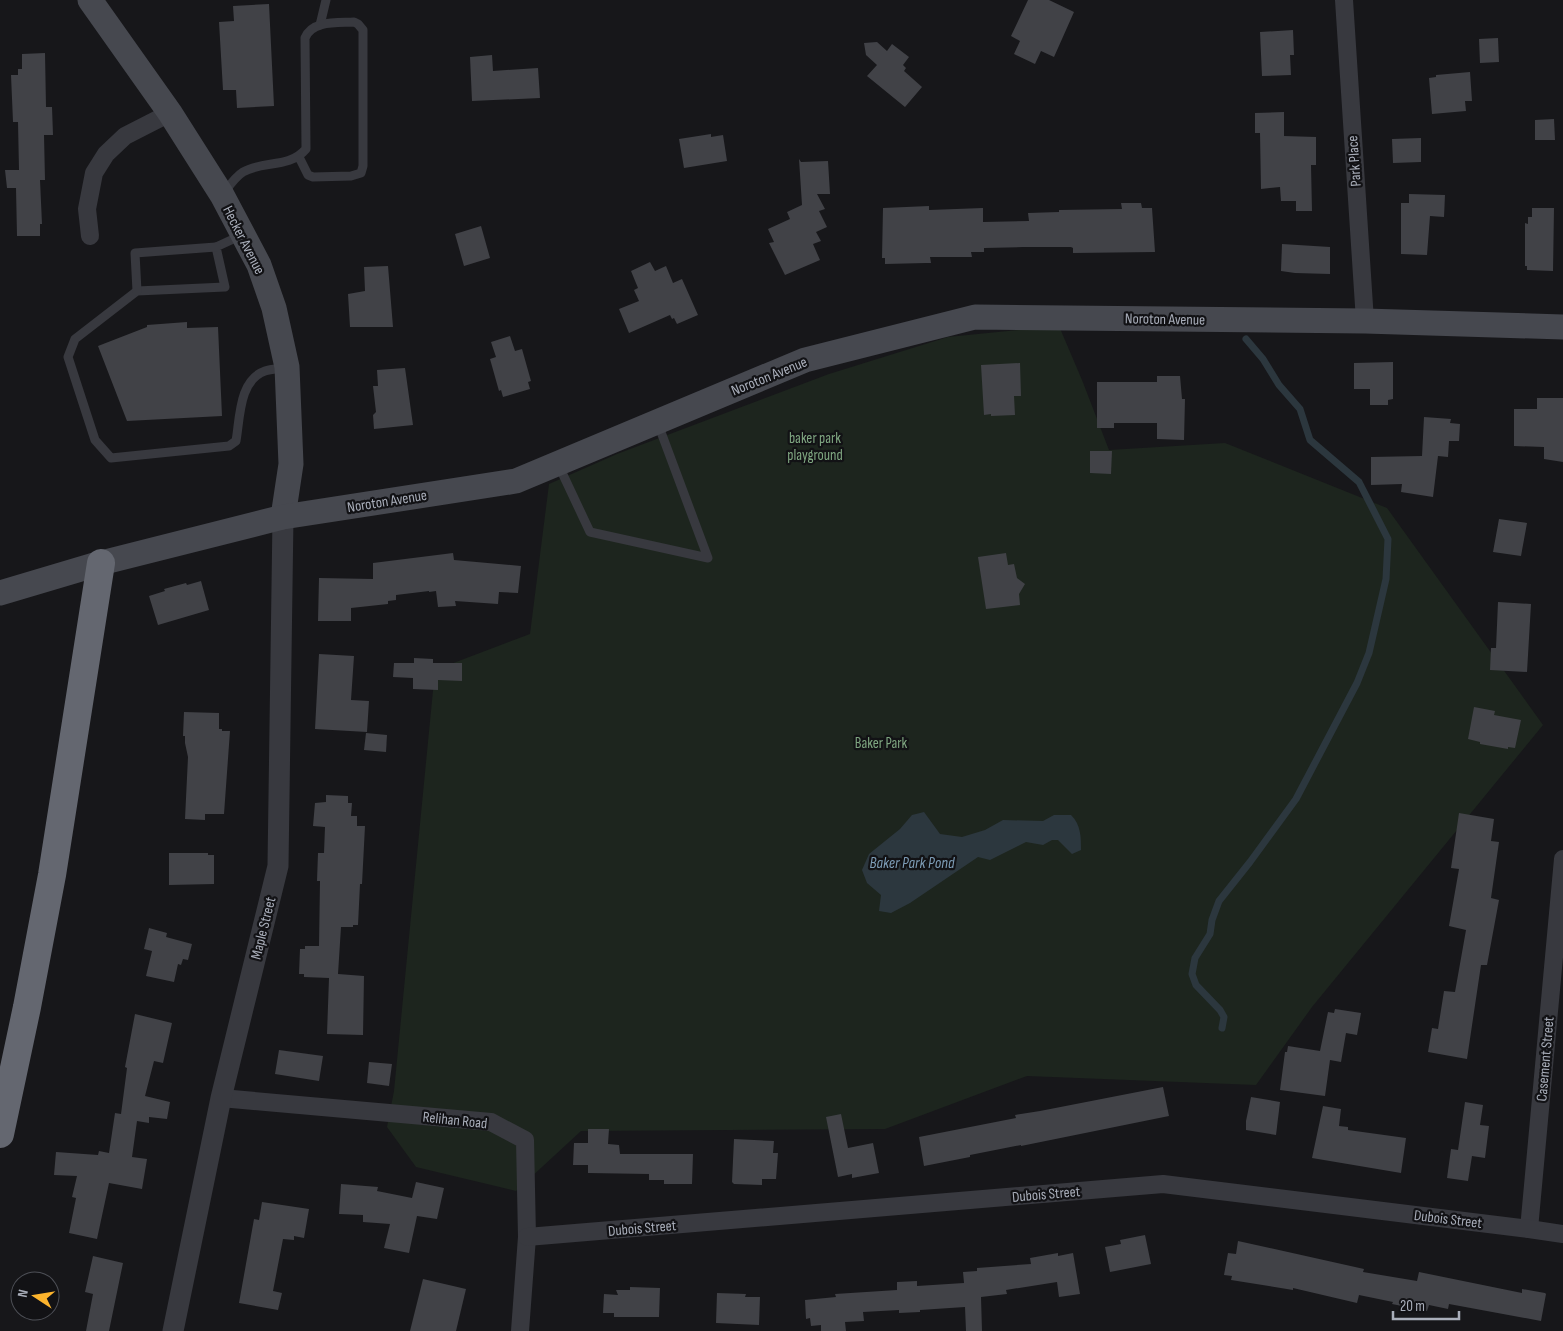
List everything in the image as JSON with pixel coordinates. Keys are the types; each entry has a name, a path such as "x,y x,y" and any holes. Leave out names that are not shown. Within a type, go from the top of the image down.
{"highway":[{"path":"0,1134 41,939 101,563"}],"main road":[{"name":"Hecker Avenue","path":"90,0 170,113 222,195 259,265 274,308 287,367 291,464 283,517"},
{"name":"Noroton Avenue","path":"6,591 101,563 283,517 516,481 805,360 975,318 1365,321 1563,327"}],"street":[{"name":"Park Place","path":"1344,0 1365,321"},
{"path":"90,236 87,209 94,173 106,154 125,136 170,113"},
{"name":"Maple Street","path":"173,1331 221,1098 278,866 283,517"},
{"name":"Casement Street","path":"1529,1229 1563,859"},
{"name":"Relihan Road","path":"221,1098 490,1122 525,1140 527,1237 520,1331"},
{"name":"Dubois Street","path":"527,1237 1163,1184 1563,1234"}],"lane":[{"path":"320,25 326,0"},
{"path":"222,195 237,176 244,171 299,157 306,149 307,34 320,25 354,22 363,30 363,166 361,173 351,176 308,176 299,157"},
{"path":"138,291 135,252 216,247 243,234"},
{"path":"216,247 225,287 138,291 75,339 68,357 95,440 111,458 228,446 236,441 245,391 252,379 264,371 287,367"},
{"path":"558,464 590,532 708,558 657,422"}],"green space":[{"name":"Baker Park","path":"1059,326 1109,450 1225,443 1387,508 1543,725 1312,1007 1256,1085 1027,1076 885,1129 581,1131 516,1191 416,1167 387,1127 394,1091 435,670 530,634 549,484 617,454 829,374 948,337"}],"water":[{"name":"Baker Park Pond","path":"924,812 940,834 962,837 985,830 1003,820 1043,821 1054,815 1071,815 1079,827 1081,850 1072,854 1058,840 1052,840 1043,845 1026,842 990,860 978,857 910,903 891,913 879,911 881,895 867,883 862,870 869,854 900,829 912,815"}],"building":[{"path":"1028,0 1049,0 1074,12 1054,57 1041,51 1035,64 1014,54 1020,41 1011,36"},
{"path":"269,4 274,106 237,108 236,90 223,90 219,22 234,21 233,6"},
{"path":"1293,30 1294,55 1290,55 1291,75 1262,76 1260,32"},
{"path":"1498,38 1499,62 1480,63 1479,39"},
{"path":"877,42 887,51 892,44 909,57 903,65 906,68 904,71 922,87 905,107 867,76 877,65 866,55 864,43"},
{"path":"45,53 46,107 52,107 53,135 44,135 45,180 40,180 42,224 40,224 40,236 17,236 16,188 7,188 5,170 19,170 18,122 13,122 11,75 18,75 18,69 22,69 22,54"},
{"path":"492,55 493,71 538,68 540,98 472,101 470,57"},
{"path":"1470,72 1472,101 1465,101 1466,111 1432,114 1429,78 1436,77 1436,75"},
{"path":"1284,112 1284,136 1316,137 1316,165 1311,165 1312,211 1296,211 1296,201 1281,201 1280,187 1261,189 1260,133 1255,133 1255,113"},
{"path":"1554,119 1555,140 1535,140 1535,120"},
{"path":"711,134 711,137 723,135 727,161 684,168 679,139"},
{"path":"1421,138 1421,162 1393,163 1392,139"},
{"path":"799,159 801,162 828,161 830,194 817,194 825,209 819,211 827,227 816,232 821,241 813,244 820,260 785,275 769,243 774,242 768,229 790,219 787,212 802,205"},
{"path":"1409,194 1445,195 1444,217 1430,216 1427,255 1401,254 1401,203 1409,203"},
{"path":"1121,203 1141,203 1142,208 1152,208 1155,252 1073,253 1073,248 1071,247 1023,247 984,248 984,252 971,252 972,257 930,257 931,263 885,264 885,258 882,258 883,208 929,206 929,210 983,208 983,222 1029,221 1028,213 1059,212 1059,210 1122,209"},
{"path":"1532,208 1554,208 1553,271 1527,270 1527,266 1525,266 1525,223 1528,224 1528,217 1532,217"},
{"path":"481,226 490,258 464,266 455,234"},
{"path":"1282,244 1330,247 1330,274 1281,271"},
{"path":"650,262 655,271 666,266 673,283 682,279 698,315 677,324 670,315 629,333 619,309 639,301 634,290 638,288 631,271"},
{"path":"388,266 393,327 350,327 348,294 365,291 364,267"},
{"path":"187,322 187,328 218,327 222,416 127,421 98,346 147,327 147,325"},
{"path":"510,336 515,351 522,349 531,381 528,382 530,389 503,397 501,390 499,391 490,359 496,357 491,342"},
{"path":"1393,362 1393,399 1388,400 1388,405 1370,405 1370,389 1354,389 1354,363"},
{"path":"1020,363 1021,396 1014,396 1015,415 984,415 981,365"},
{"path":"405,368 413,425 374,429 373,415 376,412 373,386 378,386 377,370"},
{"path":"1157,376 1180,376 1182,399 1185,399 1184,440 1157,439 1157,423 1114,423 1114,428 1097,428 1097,382 1157,382"},
{"path":"1537,398 1563,398 1563,462 1544,459 1544,447 1514,446 1514,409 1537,409"},
{"path":"1424,417 1451,419 1450,423 1460,424 1459,441 1449,441 1448,457 1438,456 1433,497 1401,492 1402,484 1371,485 1371,457 1422,456"},
{"path":"1090,451 1112,451 1111,474 1090,473"},
{"path":"1499,519 1527,523 1521,556 1493,552"},
{"path":"453,553 454,560 521,566 518,593 499,592 498,604 455,601 456,606 438,607 436,591 396,595 396,600 388,601 388,604 351,608 351,621 318,621 319,578 373,579 373,563"},
{"path":"1006,553 1008,565 1014,564 1017,578 1025,584 1019,594 1020,605 986,609 978,557"},
{"path":"201,581 209,610 158,625 149,596 165,591 164,589"},
{"path":"1498,602 1531,604 1527,672 1490,670 1491,648 1496,648"},
{"path":"319,654 354,656 351,700 369,701 367,732 315,729"},
{"path":"414,658 433,659 433,663 462,663 462,681 438,680 438,690 413,689 413,678 393,677 394,663 414,663"},
{"path":"1474,707 1495,711 1494,715 1521,720 1515,748 1508,747 1508,749 1480,744 1480,742 1468,739"},
{"path":"184,712 219,713 219,729 230,731 224,814 205,814 205,820 185,819 188,757 185,736 183,736"},
{"path":"366,733 387,735 386,752 364,750"},
{"path":"326,795 348,796 348,803 352,803 351,816 357,816 357,826 365,826 358,925 341,927 338,974 364,976 363,1035 327,1034 329,978 304,977 304,974 299,974 300,949 305,949 305,946 319,946 320,881 317,881 318,853 324,853 325,827 313,826 315,803 326,802"},
{"path":"1459,813 1494,819 1491,841 1499,842 1491,898 1499,900 1487,965 1481,965 1467,1059 1428,1052 1432,1028 1438,1029 1444,991 1455,992 1466,930 1449,926 1459,869 1451,868"},
{"path":"169,853 208,853 208,855 214,855 214,884 169,885"},
{"path":"149,928 167,933 166,937 192,944 188,960 183,959 181,965 178,964 174,982 146,976 152,951 144,949"},
{"path":"1335,1009 1361,1013 1357,1035 1346,1033 1341,1062 1330,1060 1325,1096 1280,1090 1285,1052 1287,1052 1288,1046 1320,1051 1328,1012 1334,1013"},
{"path":"135,1014 172,1023 163,1063 154,1061 145,1096 170,1102 167,1119 149,1117 149,1123 137,1121 132,1157 147,1159 142,1189 109,1183 97,1239 69,1233 76,1198 72,1197 77,1176 54,1175 56,1152 98,1155 99,1151 109,1153 115,1113 121,1114 127,1068 125,1067"},
{"path":"279,1050 323,1056 319,1081 275,1074"},
{"path":"369,1062 392,1064 389,1086 367,1083"},
{"path":"1163,1087 1169,1116 970,1155 970,1157 924,1166 919,1137 1016,1118 1015,1115"},
{"path":"1251,1097 1280,1102 1276,1135 1246,1130"},
{"path":"1465,1102 1483,1105 1480,1125 1489,1126 1485,1158 1472,1156 1468,1181 1447,1178 1451,1149 1458,1150"},
{"path":"1323,1106 1341,1109 1339,1126 1348,1127 1348,1130 1406,1138 1401,1173 1312,1158"},
{"path":"841,1114 848,1148 873,1143 879,1173 852,1178 852,1174 838,1177 826,1117"},
{"path":"588,1129 609,1129 608,1144 619,1145 620,1154 693,1154 692,1184 664,1184 664,1180 649,1180 649,1174 588,1173 588,1165 573,1165 574,1143 588,1143"},
{"path":"734,1139 774,1141 773,1153 778,1153 776,1179 762,1179 762,1185 734,1184 732,1182"},
{"path":"416,1182 444,1188 437,1219 417,1216 409,1253 384,1248 390,1224 363,1222 363,1215 339,1214 341,1184 378,1187 377,1191 412,1198"},
{"path":"262,1202 309,1209 304,1238 294,1236 294,1240 283,1239 273,1291 282,1293 278,1310 239,1303 254,1219 259,1220"},
{"path":"1145,1235 1151,1264 1110,1272 1105,1247 1121,1244 1120,1240"},
{"path":"1238,1241 1364,1269 1363,1272 1417,1281 1419,1272 1522,1293 1522,1289 1545,1293 1541,1321 1449,1304 1448,1309 1429,1305 1427,1311 1359,1295 1357,1303 1293,1288 1293,1290 1231,1280 1232,1276 1224,1275 1228,1253 1236,1254"},
{"path":"1058,1253 1058,1256 1073,1253 1080,1294 1059,1297 1057,1282 1006,1290 1007,1294 981,1297 982,1331 966,1331 965,1307 920,1310 920,1312 899,1313 899,1310 863,1312 864,1321 845,1322 846,1331 821,1331 821,1325 811,1326 810,1318 806,1319 805,1300 836,1297 835,1294 897,1290 897,1282 917,1281 917,1286 964,1283 963,1272 977,1271 977,1268 1031,1264 1030,1258"},
{"path":"93,1256 123,1263 109,1331 86,1331 93,1294 85,1292"},
{"path":"423,1279 466,1289 456,1331 410,1331"},
{"path":"630,1287 660,1288 659,1317 614,1317 614,1313 603,1313 604,1294 618,1295 616,1290 630,1290"},
{"path":"717,1293 746,1294 745,1297 760,1297 759,1325 716,1323"}],"waterway":[{"path":"1222,1028 1224,1017 1220,1010 1196,985 1192,974 1195,958 1210,934 1212,920 1219,901 1296,799 1357,683 1369,653 1386,579 1388,539 1359,482 1310,440 1300,409 1279,385 1263,359 1246,339"}],"park label":[{"name":"baker park playground","path":"815,446"}]}
